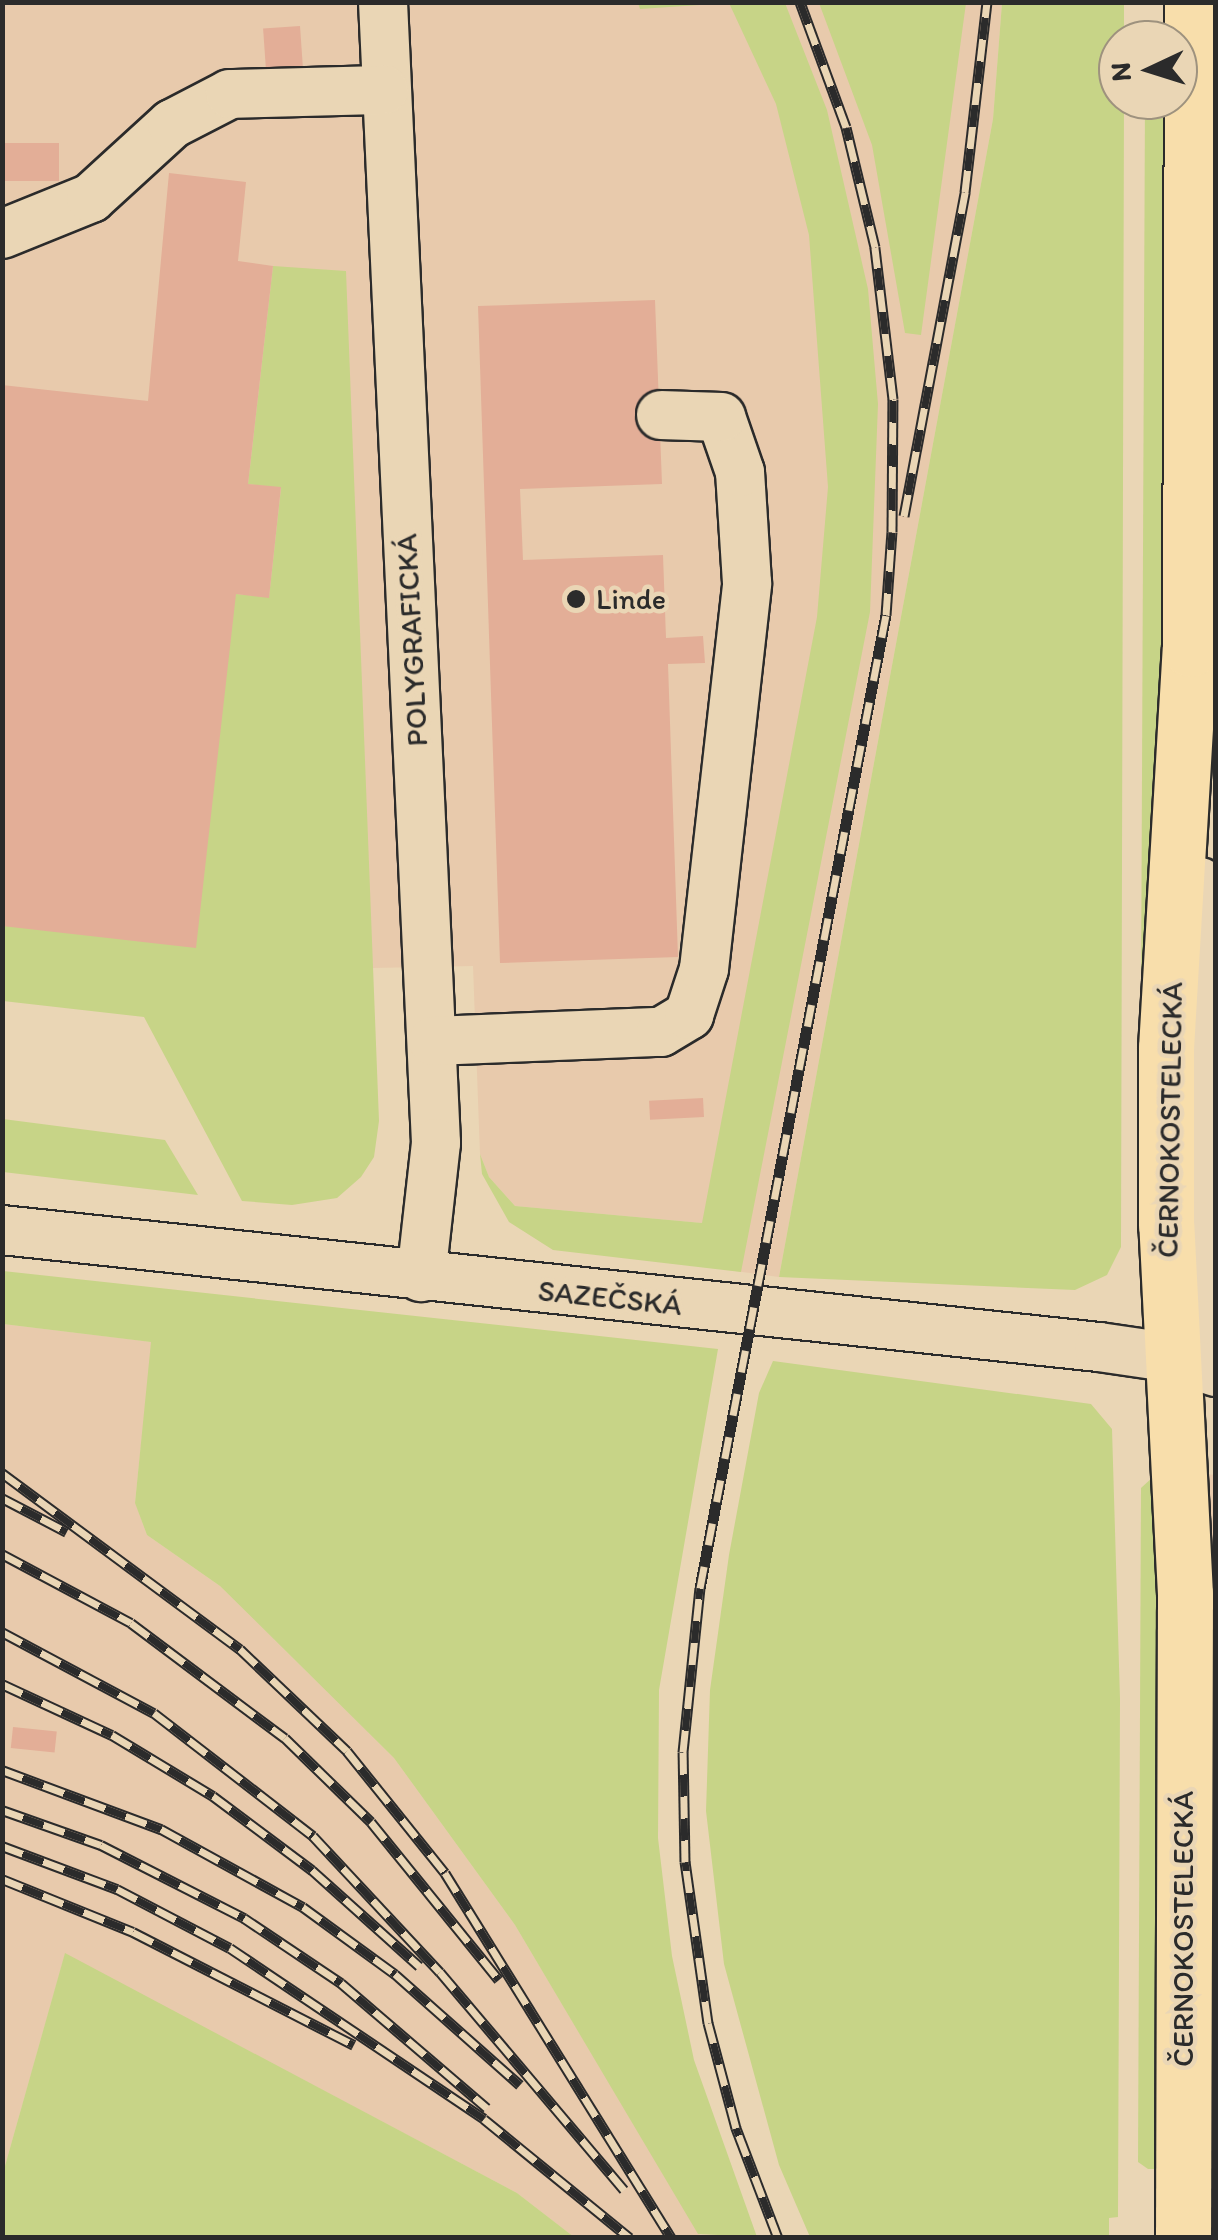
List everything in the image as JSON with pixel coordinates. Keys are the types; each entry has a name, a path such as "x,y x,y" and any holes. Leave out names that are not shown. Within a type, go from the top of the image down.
{"main road":[{"name":"ČERNOKOSTELECKÁ","path":"1182,2238 1185,1594 1202,1365 1166,1048 1190,649 1203,330 1192,2"}],"street":[{"name":"POLYGRAFICKÁ","path":"383,2 384,90 436,1143 420,1277"},
{"path":"2,234 91,198 172,124 230,94 384,90"},
{"path":"433,1041 661,1032 689,1015 704,969 747,583 740,472 720,417 661,415"},
{"name":"SAZEČSKÁ","path":"2,1230 1202,1365"}],"shaded area":[{"path":"3,3 1002,3 993,119 779,1277 714,1268 702,1223 515,1206 489,1177 480,1154 473,966 372,968 3,926"},
{"path":"3,1324 152,1342 135,1502 147,1535 220,1586 394,1758 515,1925 701,2237 574,2237 517,2193 65,1954 3,2173"},
{"path":"1206,1474 1215,1475 1215,2237 1213,2146 1200,2145"}],"green space":[{"path":"638,3 729,3 640,9"},
{"path":"729,3 785,3 827,110 868,289 878,404 870,612 741,1272 553,1250 509,1222 482,1174 480,1154 489,1177 515,1206 702,1223 817,617 828,487 809,235 776,104"},
{"path":"819,3 966,3 921,335 905,333 872,145"},
{"path":"1002,3 1124,3 1124,20 1098,20 1098,120 1124,120 1121,1247 1107,1275 1075,1290 779,1277 993,119"},
{"path":"1145,120 1168,120 1165,676 1140,1224"},
{"path":"273,266 346,271 379,1121 374,1157 361,1177 337,1198 292,1205 242,1201 144,1017 3,1001 3,926 236,594 269,597 281,488 248,484"},
{"path":"3,1119 165,1140 198,1195 3,1172"},
{"path":"3,1271 718,1349 659,1690 658,1838 672,1956 694,2060 757,2237 698,2234 515,1925 394,1758 220,1586 147,1535 135,1503 151,1342 3,1324"},
{"path":"773,1361 1091,1404 1112,1429 1120,1699 1118,2217 1109,2218 1109,2237 810,2237 779,2165 724,1964 706,1811 710,1690 729,1555 759,1393"},
{"path":"1153,1477 1160,1562 1159,2169 1148,2169 1138,2162 1141,1488"},
{"path":"65,1953 517,2193 574,2237 3,2237 3,2173"}],"building":[{"path":"300,26 303,72 266,74 263,29"},
{"path":"2,143 59,143 59,181 2,181"},
{"path":"169,173 246,182 238,261 273,266 248,484 281,487 269,598 236,594 196,948 2,926 2,385 148,401"},
{"name":"Linde","path":"655,300 662,484 520,489 523,560 663,555 666,638 703,636 705,663 668,664 678,957 500,963 478,306"},
{"path":"703,1098 704,1117 650,1120 649,1101"},
{"path":"13,1727 57,1732 55,1752 11,1748"}],"railway":[{"path":"778,2238 736,2128 708,2023 685,1862 683,1752 700,1588 886,615 892,532 893,399 875,247 846,127 800,2"},
{"path":"904,516 965,192 987,2"},
{"path":"2,1473 240,1649 347,1751 445,1873 671,2238"},
{"path":"2,1498 67,1532"},
{"path":"2,1554 131,1623 285,1738 371,1822 499,1980"},
{"path":"2,1632 154,1713 313,1836 440,1972 624,2190"},
{"path":"2,1684 112,1735 213,1796 312,1870 419,1966"},
{"path":"2,1770 161,1829 303,1907 395,1974 520,2085"},
{"path":"2,1810 101,1845 244,1918 341,1983 487,2108"},
{"path":"2,1846 117,1889 230,1948 484,2119 630,2238"},
{"path":"2,1879 133,1932 354,2045"}],"place":[{"name":"Linde","path":"576,599"}]}
